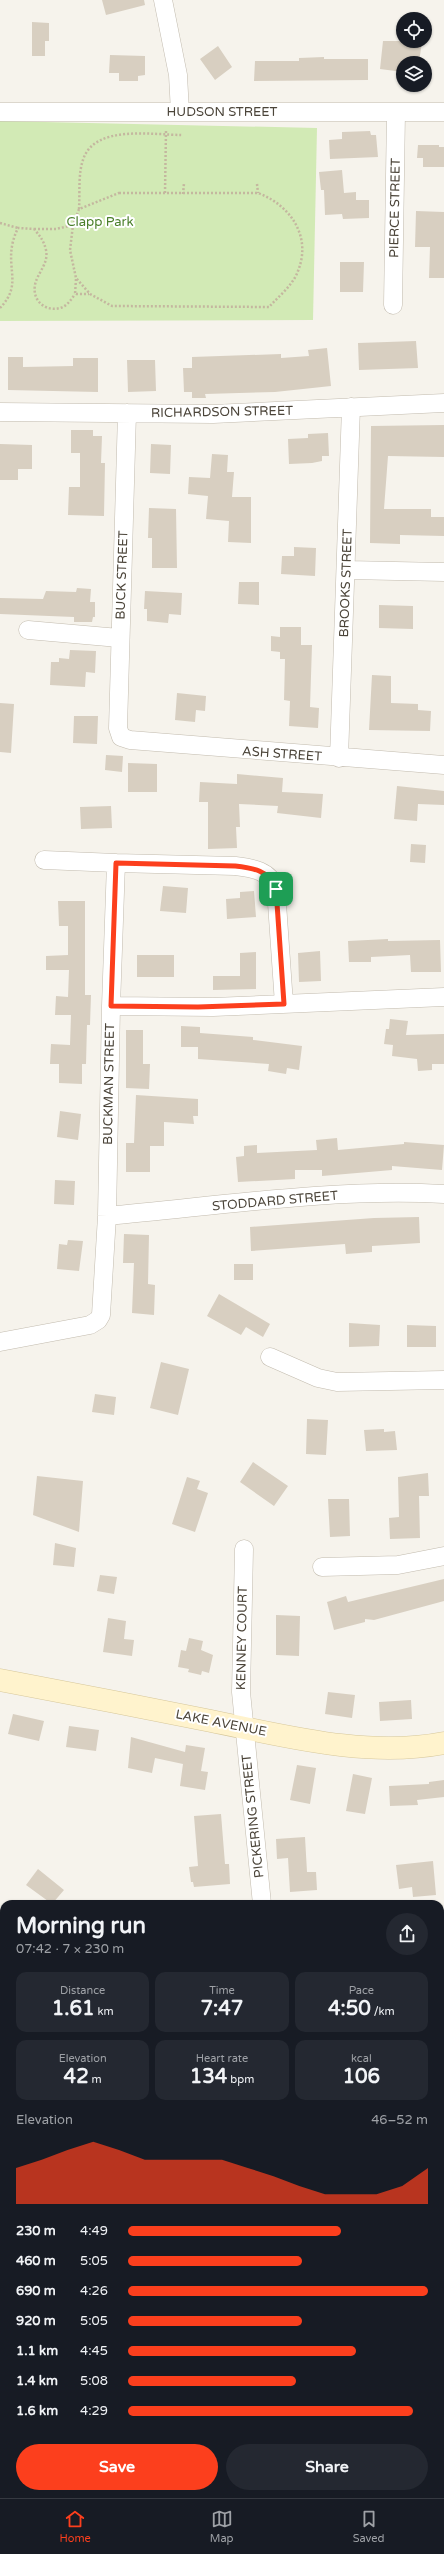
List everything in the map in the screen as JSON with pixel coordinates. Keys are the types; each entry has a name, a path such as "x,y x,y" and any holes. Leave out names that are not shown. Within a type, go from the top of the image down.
{"street":[{"path":"163,0 178,75 180,112"},
{"name":"HUDSON STREET","path":"0,112 444,112"},
{"name":"PIERCE STREET","path":"393,304 396,112"},
{"name":"RICHARDSON STREET","path":"0,412 213,414 444,403"},
{"name":"BROOKS STREET","path":"339,758 347,570 351,408"},
{"name":"BUCK STREET","path":"121,737 118,728 127,413"},
{"path":"347,570 444,572"},
{"path":"28,630 120,638"},
{"name":"ASH STREET","path":"121,737 130,740 214,748 444,765"},
{"path":"44,860 235,866 254,869 267,874 276,889 284,1004"},
{"path":"111,1006 116,863"},
{"name":"BUCKMAN STREET","path":"0,1342 74,1329 98,1320 104,1304 111,1006 198,1007 444,997"},
{"name":"STODDARD STREET","path":"107,1216 338,1195 396,1192 444,1194"},
{"path":"270,1357 318,1378 337,1382 444,1380"},
{"name":"KENNEY COURT","path":"244,1549 241,1692 244,1728"},
{"path":"322,1567 398,1565 444,1556"},
{"name":"LAKE AVENUE","path":"0,1680 244,1728 365,1747 416,1747 444,1743"},
{"name":"PICKERING STREET","path":"244,1728 262,1900"}],"path":[{"path":"165,193 166,128"},
{"path":"34,229 43,239 46,252 44,266 34,286 37,297 42,306 49,310 61,308 70,302 75,294 76,278 70,250 73,225 80,209 82,161 86,152 96,141 108,136 182,135"},
{"path":"183,194 184,183"},
{"path":"258,184 258,193"},
{"path":"76,278 90,294 112,306 269,307 284,291 298,271 303,247 297,223 289,213 280,203 258,193 119,193 80,209"},
{"path":"0,223 18,228 34,229 56,229 73,225"},
{"path":"8,237 18,228"},
{"path":"0,308 6,302 9,295 8,284"},
{"path":"75,294 90,294"}],"green space":[{"name":"Clapp Park","path":"0,121 317,128 313,320 0,321"}],"building":[{"path":"102,0 144,0 145,5 106,15"},
{"path":"32,22 49,23 49,41 45,41 45,56 32,56"},
{"path":"383,41 396,41 396,48 421,48 420,56 396,56 396,71 380,69"},
{"path":"218,46 232,67 215,80 200,59"},
{"path":"110,55 145,56 145,75 138,76 138,81 119,81 119,73 109,73"},
{"path":"324,57 324,59 368,59 368,80 254,81 255,61 299,61 299,58"},
{"path":"370,131 371,135 376,135 378,157 330,159 329,140 342,139 342,132"},
{"path":"418,145 439,145 439,147 444,147 444,167 423,167 423,158 417,158"},
{"path":"342,170 344,193 356,192 356,200 369,200 369,218 343,219 342,214 325,215 324,190 321,190 319,172"},
{"path":"416,211 444,212 444,278 429,278 430,247 415,247"},
{"path":"340,262 364,262 363,292 340,292"},
{"path":"416,341 418,368 359,370 358,343"},
{"path":"327,348 331,386 275,392 205,394 206,398 192,398 192,392 184,392 183,368 192,368 192,357 281,354 281,358 309,356 308,350"},
{"path":"8,357 23,357 23,367 73,366 73,358 98,358 98,392 8,390"},
{"path":"127,360 155,360 156,391 128,392"},
{"path":"444,425 444,457 388,456 384,509 431,509 431,517 444,517 444,536 400,535 400,544 370,543 371,426"},
{"path":"71,430 93,430 93,436 102,436 101,463 105,463 104,516 68,515 69,487 80,487 80,453 71,453"},
{"path":"328,433 329,456 322,456 322,461 312,463 289,464 288,439 308,438 308,434"},
{"path":"0,444 32,445 32,469 18,469 18,480 0,480"},
{"path":"151,444 171,445 170,474 150,473"},
{"path":"212,454 228,455 227,472 234,472 232,497 251,497 251,543 228,542 229,521 206,519 208,496 188,494 189,477 210,478"},
{"path":"149,508 176,509 177,568 152,568 152,538 148,538"},
{"path":"294,547 316,548 315,576 281,574 282,556 294,556"},
{"path":"239,582 259,582 259,605 238,604"},
{"path":"77,588 91,589 90,602 95,602 95,617 93,617 92,622 74,622 74,617 0,614 0,598 43,599 46,591 76,592"},
{"path":"145,591 182,593 181,615 169,614 168,623 147,621 147,609 144,609"},
{"path":"379,605 413,606 413,629 379,628"},
{"path":"280,627 301,627 301,645 312,645 310,707 319,708 318,728 289,726 290,701 284,700 285,659 280,659 280,652 271,651 271,636 280,637"},
{"path":"70,650 96,651 95,673 86,672 85,687 50,685 51,662 59,662 59,658 69,659"},
{"path":"372,675 391,676 391,703 418,704 418,710 431,711 430,731 369,730"},
{"path":"177,693 206,696 205,711 196,710 195,722 175,720"},
{"path":"0,703 14,704 11,753 0,752"},
{"path":"74,716 98,716 97,744 73,743"},
{"path":"106,755 123,756 122,772 105,770"},
{"path":"128,763 157,764 157,792 128,792"},
{"path":"237,774 283,778 282,792 323,794 321,818 277,813 278,806 239,804 240,827 236,827 237,848 208,849 208,802 199,802 200,782 237,784"},
{"path":"397,786 444,791 444,805 418,804 417,821 394,819"},
{"path":"111,806 112,828 81,829 80,807"},
{"path":"411,844 426,845 425,863 410,862"},
{"path":"163,886 188,888 186,913 160,911"},
{"path":"254,891 256,917 227,919 226,899 240,898 240,892"},
{"path":"58,901 85,901 85,995 91,995 90,1025 87,1025 86,1064 82,1064 82,1084 59,1083 59,1064 50,1064 51,1044 70,1045 71,1015 55,1015 56,996 68,997 69,970 46,970 46,956 68,955 68,926 59,926"},
{"path":"388,939 388,941 440,940 441,972 411,972 410,955 371,957 371,962 349,962 348,941"},
{"path":"320,951 321,981 299,982 298,953"},
{"path":"256,952 256,989 213,990 213,976 240,976 240,953"},
{"path":"137,955 174,955 174,977 137,977"},
{"path":"390,1019 408,1021 406,1035 444,1034 444,1064 432,1064 432,1070 418,1071 417,1059 392,1056 393,1045 384,1044 386,1029 389,1029"},
{"path":"181,1026 200,1027 200,1033 253,1037 253,1040 302,1046 299,1070 287,1068 286,1074 268,1071 269,1064 198,1059 198,1047 181,1047"},
{"path":"126,1030 143,1030 143,1064 150,1064 149,1089 126,1088"},
{"path":"136,1095 198,1099 198,1116 193,1116 194,1124 164,1122 164,1146 150,1146 150,1172 126,1172 126,1143 134,1143"},
{"path":"60,1111 81,1114 78,1140 57,1137"},
{"path":"337,1138 338,1150 404,1144 404,1142 444,1145 442,1170 392,1166 392,1170 322,1176 322,1170 295,1170 295,1179 238,1182 236,1157 244,1156 244,1146 257,1145 257,1153 317,1150 316,1140"},
{"path":"55,1180 75,1181 74,1205 54,1204"},
{"path":"419,1217 420,1243 372,1246 372,1252 346,1254 345,1244 251,1251 250,1227 374,1218"},
{"path":"124,1234 149,1235 148,1284 155,1285 154,1315 132,1313 134,1263 123,1263"},
{"path":"68,1240 83,1241 79,1271 57,1269 59,1244 67,1245"},
{"path":"234,1264 253,1264 253,1280 234,1280"},
{"path":"219,1294 270,1324 263,1337 246,1327 241,1335 207,1316"},
{"path":"349,1323 380,1325 379,1346 349,1347"},
{"path":"407,1325 436,1326 436,1347 407,1347"},
{"path":"161,1362 189,1369 178,1415 150,1408"},
{"path":"95,1394 116,1397 114,1415 92,1412"},
{"path":"307,1419 328,1420 326,1455 306,1454"},
{"path":"384,1429 384,1432 395,1431 397,1450 366,1451 364,1430"},
{"path":"253,1462 288,1486 274,1506 240,1482"},
{"path":"428,1473 429,1496 419,1496 420,1538 390,1539 389,1518 399,1517 398,1477"},
{"path":"37,1476 83,1481 79,1532 33,1515"},
{"path":"187,1477 200,1481 197,1489 208,1493 195,1532 172,1524"},
{"path":"328,1499 349,1499 350,1536 330,1537"},
{"path":"55,1543 76,1548 74,1567 53,1565"},
{"path":"100,1575 117,1577 114,1594 97,1591"},
{"path":"444,1579 444,1601 374,1620 365,1619 365,1622 334,1630 327,1602 346,1596 348,1602"},
{"path":"276,1615 300,1616 299,1656 276,1655"},
{"path":"108,1618 126,1621 124,1639 134,1640 132,1656 103,1652"},
{"path":"189,1638 203,1641 201,1650 213,1655 209,1673 202,1671 201,1675 188,1672 189,1669 178,1667 181,1650 186,1651"},
{"path":"328,1692 355,1695 352,1718 325,1714"},
{"path":"411,1700 412,1719 380,1721 379,1702"},
{"path":"13,1714 44,1721 39,1741 8,1734"},
{"path":"69,1726 99,1730 96,1751 66,1747"},
{"path":"131,1737 185,1752 186,1745 205,1748 201,1771 208,1772 205,1790 180,1786 183,1764 155,1758 152,1773 128,1768"},
{"path":"297,1765 316,1768 310,1804 290,1800"},
{"path":"353,1774 372,1778 365,1814 346,1811"},
{"path":"444,1780 444,1797 417,1800 418,1805 390,1806 389,1786 429,1784 429,1782"},
{"path":"221,1814 225,1864 229,1864 230,1884 194,1887 193,1882 191,1882 189,1867 198,1866 194,1816"},
{"path":"305,1837 307,1872 316,1872 317,1890 290,1892 288,1858 277,1859 276,1839"},
{"path":"433,1861 436,1895 413,1897 412,1887 399,1889 396,1865"},
{"path":"38,1869 64,1890 55,1900 47,1900 26,1885"}],"route":[{"path":"116,863 173,863 245,867 267,874 273,881 276,889 284,1004 198,1007 111,1006 116,863"}]}
